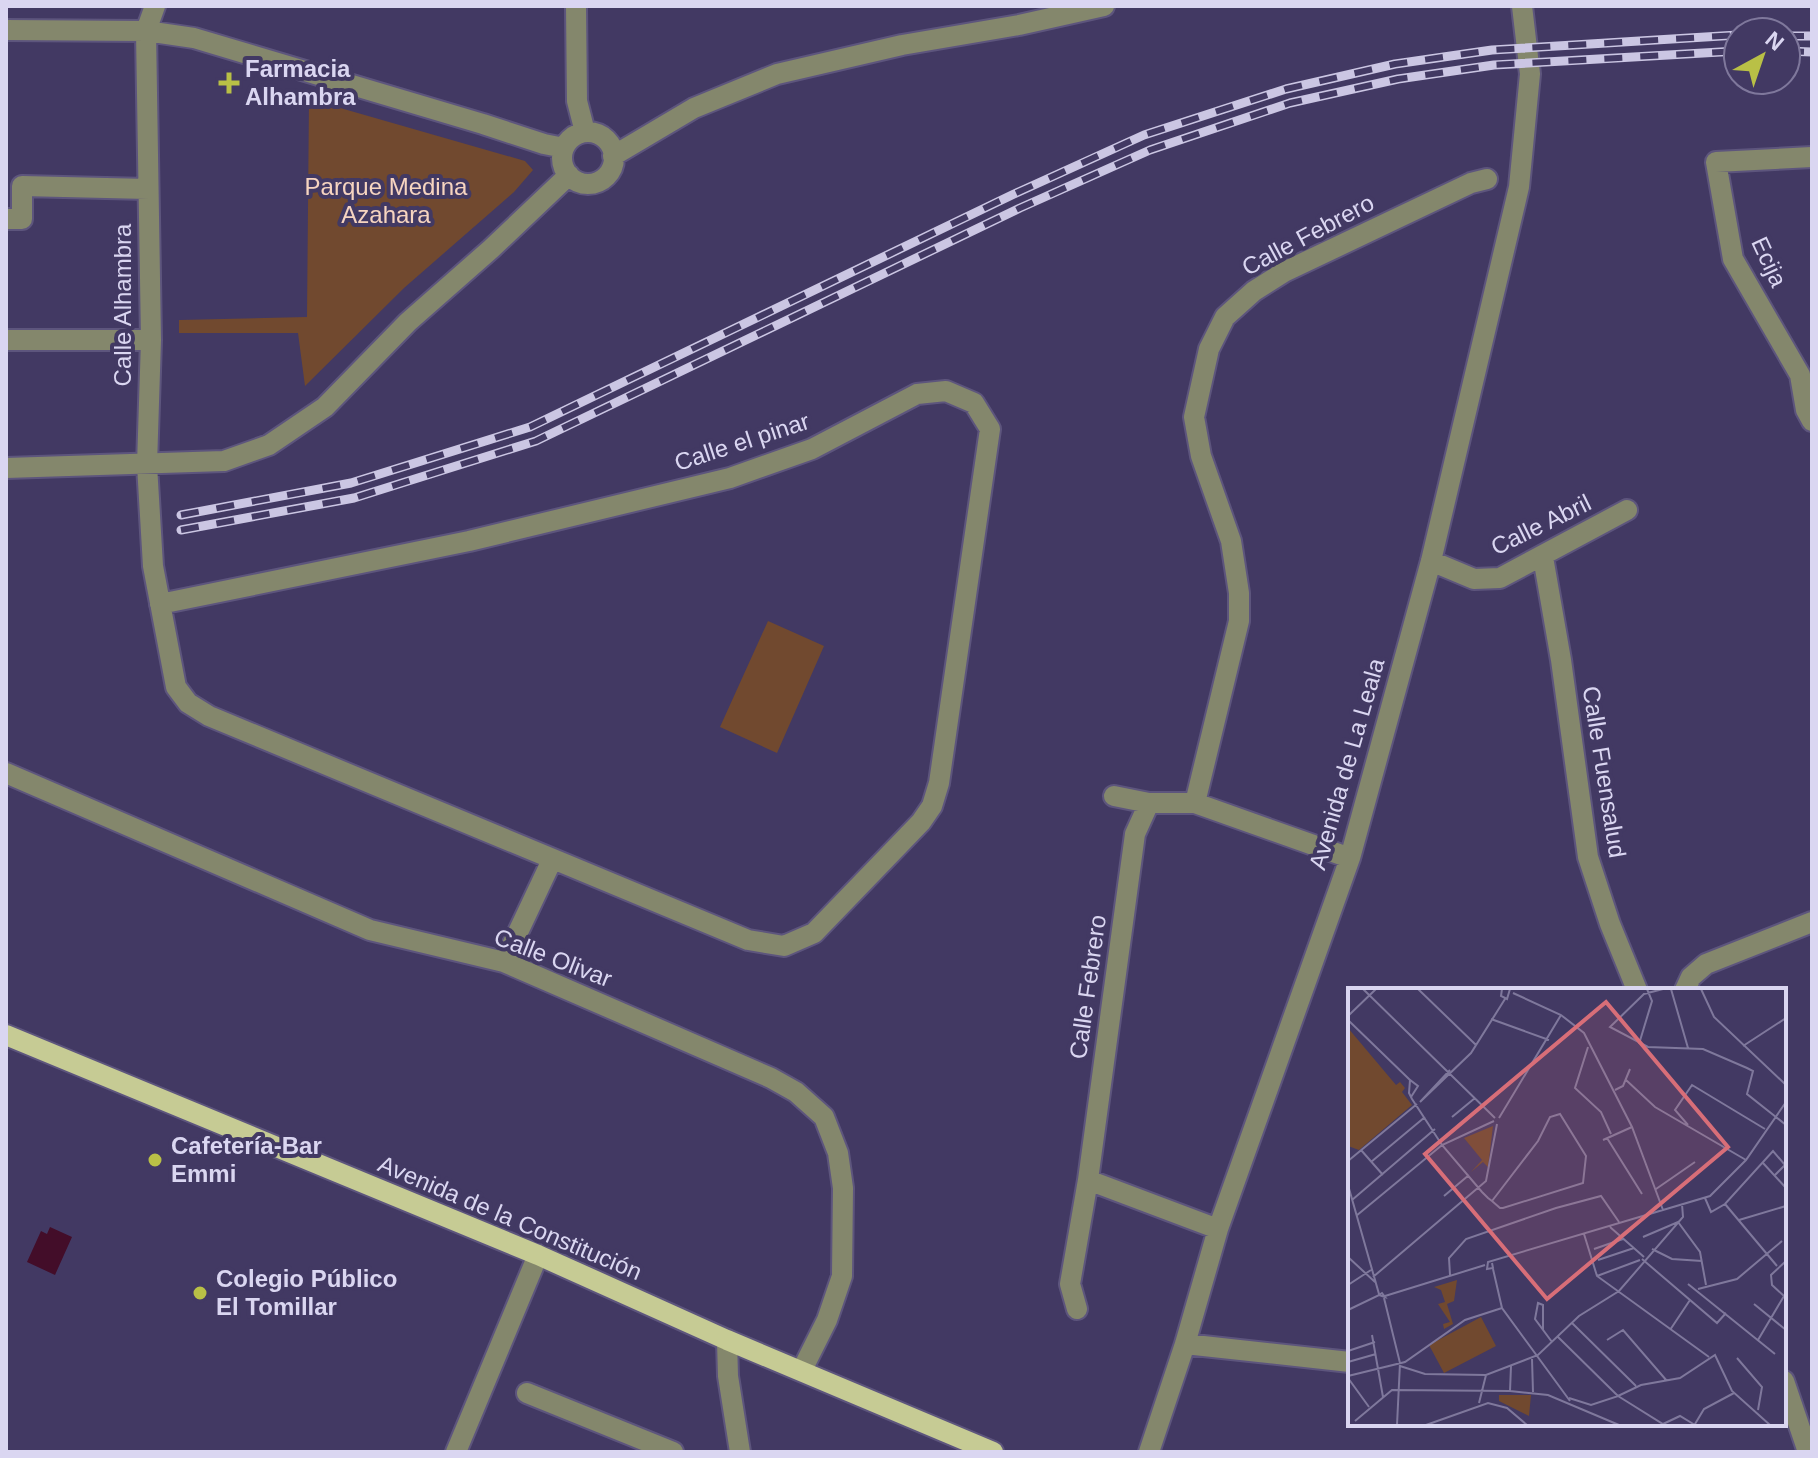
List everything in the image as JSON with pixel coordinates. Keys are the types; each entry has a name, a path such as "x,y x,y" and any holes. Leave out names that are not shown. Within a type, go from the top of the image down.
{"main road":[{"name":"Avenida de la Constitución","path":"6,1035 538,1255 727,1340 993,1452"}],"street":[{"name":"Calle Alhambra","path":"155,6 146,31 151,340 147,465 153,566 160,604"},
{"path":"576,6 577,101 585,132"},
{"path":"613,156 694,108 777,74 902,45 1019,25 1104,6"},
{"name":"Avenida de La Leala","path":"1149,1452 1185,1344 1218,1229 1350,858 1431,561 1519,187 1530,74 1522,6"},
{"path":"6,30 146,31 194,38 564,148"},
{"path":"585,132 607,141 613,156 610,171 598,182 582,183 569,175 562,162 564,148 573,137 585,132"},
{"name":"Ecija","path":"1810,412 1800,375 1733,259 1716,162 1812,157"},
{"path":"6,468 224,461 269,445 325,407 408,322 569,175"},
{"name":"Calle Febrero","path":"1195,803 1239,621 1239,593 1231,541 1201,456 1194,417 1209,349 1225,317 1254,291 1284,272 1471,183 1487,179"},
{"path":"6,219 22,219 22,186 148,189"},
{"path":"6,340 151,340"},
{"name":"Calle el pinar","path":"946,391 974,403 990,429 939,783 932,806 921,822 814,933 784,946 748,940 552,860 209,716 188,703 176,687 160,604 469,541 730,478 812,449 917,394 946,391"},
{"name":"Calle Abril","path":"1431,561 1474,579 1500,578 1627,510"},
{"name":"Calle Fuensalud","path":"1543,557 1561,660 1588,857 1610,924 1636,988"},
{"name":"Calle Olivar","path":"6,773 370,930 504,962 771,1078 796,1092 824,1117 838,1153 843,1188 842,1276 827,1320 802,1370"},
{"path":"1114,796 1149,803 1195,803 1350,858"},
{"name":"Calle Febrero","path":"1077,1309 1070,1284 1088,1180 1135,834 1149,803"},
{"path":"504,962 552,860"},
{"path":"1686,988 1691,977 1706,964 1812,922"},
{"path":"1088,1180 1218,1229"},
{"path":"456,1452 538,1255"},
{"path":"727,1340 728,1376 740,1452"},
{"path":"1185,1344 1348,1362"},
{"path":"1786,1387 1808,1452"},
{"path":"527,1393 673,1452"}],"green space":[{"name":"Parque Medina Azahara","path":"309,99 525,161 533,170 514,192 404,288 305,386 298,333 179,333 179,320 307,317"},
{"path":"768,621 824,646 777,753 720,727"}],"shaded area":[{"path":"50,1227 72,1237 55,1275 27,1262 41,1231 47,1234"}],"railway":[{"path":"181,515 351,483 530,427 1014,194 1144,135 1286,89 1395,64 1492,50 1722,36"},
{"path":"1802,36 1812,36"},
{"path":"181,530 354,498 536,441 1020,208 1150,150 1290,103 1398,79 1494,65 1722,52"},
{"path":"1802,52 1812,52"}],"place":[{"name":"Farmacia Alhambra","path":"229,83"},
{"name":"Cafetería-Bar Emmi","path":"155,1160"},
{"name":"Colegio Público El Tomillar","path":"200,1293"}]}
